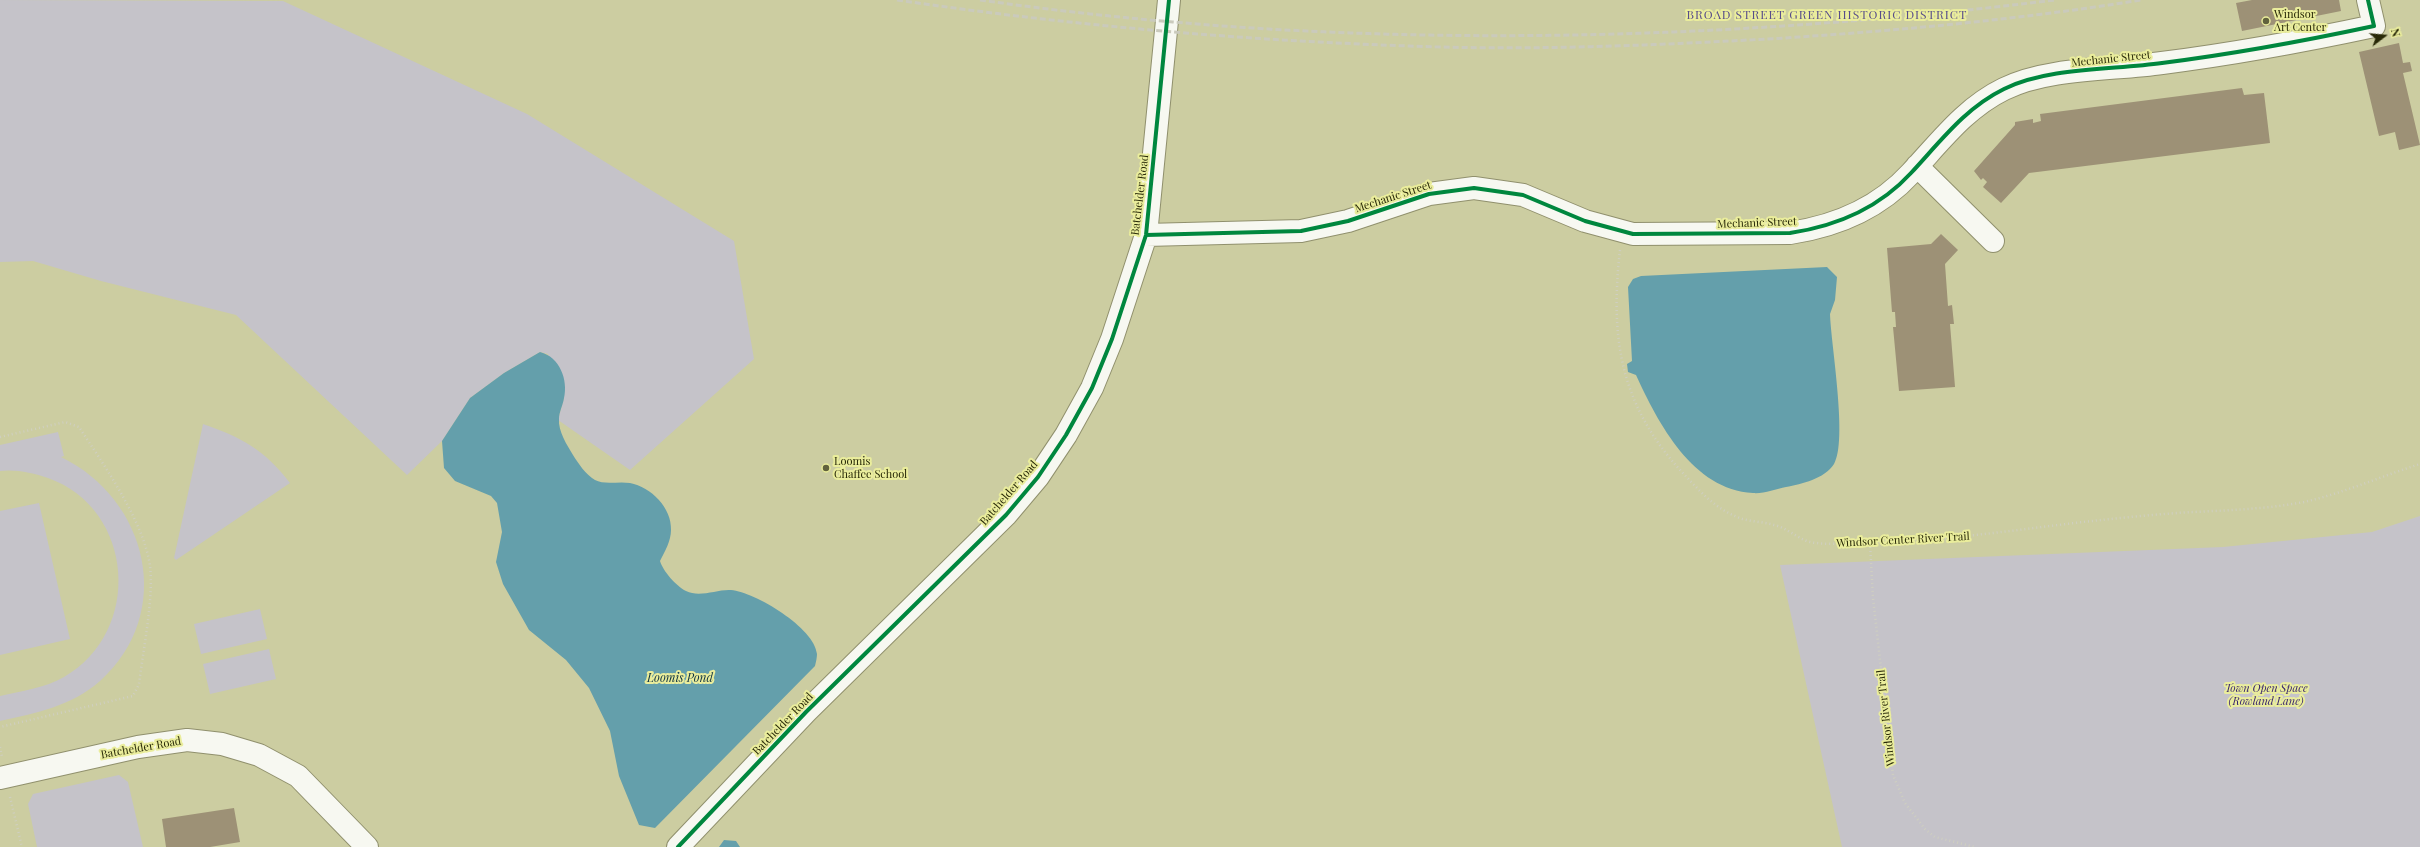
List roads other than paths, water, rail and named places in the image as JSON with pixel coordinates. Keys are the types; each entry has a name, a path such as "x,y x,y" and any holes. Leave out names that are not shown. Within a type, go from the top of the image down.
{"street":[{"name":"Batchelder Road","path":"678,847 806,712 1006,514 1038,477 1066,435 1092,388 1112,339 1146,235 1169,0"},
{"name":"Mechanic Street","path":"1146,235 1301,231 1348,221 1429,194 1474,188 1523,195 1585,221 1622,232 1645,235 1790,233 1812,230 1855,215 1876,203 1895,189 1941,139 1975,107 2004,89 2018,83 2058,74 2222,54 2374,26 2368,0"},
{"path":"1917,166 1993,241"},
{"name":"Batchelder Road","path":"0,778 138,747 187,740 222,744 259,755 298,776 368,847"}],"water":[{"path":"1827,267 1837,277 1835,300 1830,314 1839,415 1838,452 1834,464 1825,474 1812,480 1761,493 1732,489 1712,480 1695,467 1680,451 1655,413 1636,375 1628,372 1627,364 1632,361 1628,287 1633,279 1641,276"},
{"name":"Loomis Pond","path":"540,352 553,359 561,370 565,384 565,391 559,416 559,424 563,438 582,469 595,480 607,483 630,483 638,485 652,494 664,507 668,514 671,534 660,561 670,578 682,589 691,593 697,594 731,590 742,592 768,604 782,613 806,633 814,644 817,654 815,666 655,828 639,825 619,776 610,731 589,688 566,660 529,630 503,584 496,562 502,532 497,503 491,496 455,481 444,468 442,441 470,398 504,373"},
{"path":"724,840 736,841 740,847 719,847"}],"railway":[{"path":"897,0 1025,17 1152,30 1280,40 1409,46 1503,48 1644,45 1830,35 2008,18 2141,0"},
{"path":"980,0 1114,16 1248,28 1383,34 1518,36 1652,33 1787,26 1921,15 2055,0"}],"place":[{"name":"Windsor Art Center","path":"2266,21"},
{"name":"Loomis Chaffee School","path":"826,468"}],"district":[{"name":"BROAD STREET GREEN HISTORIC DISTRICT","path":"1827,15"}],"park label":[{"name":"Town Open Space (Rowland Lane)","path":"2266,695"}]}
